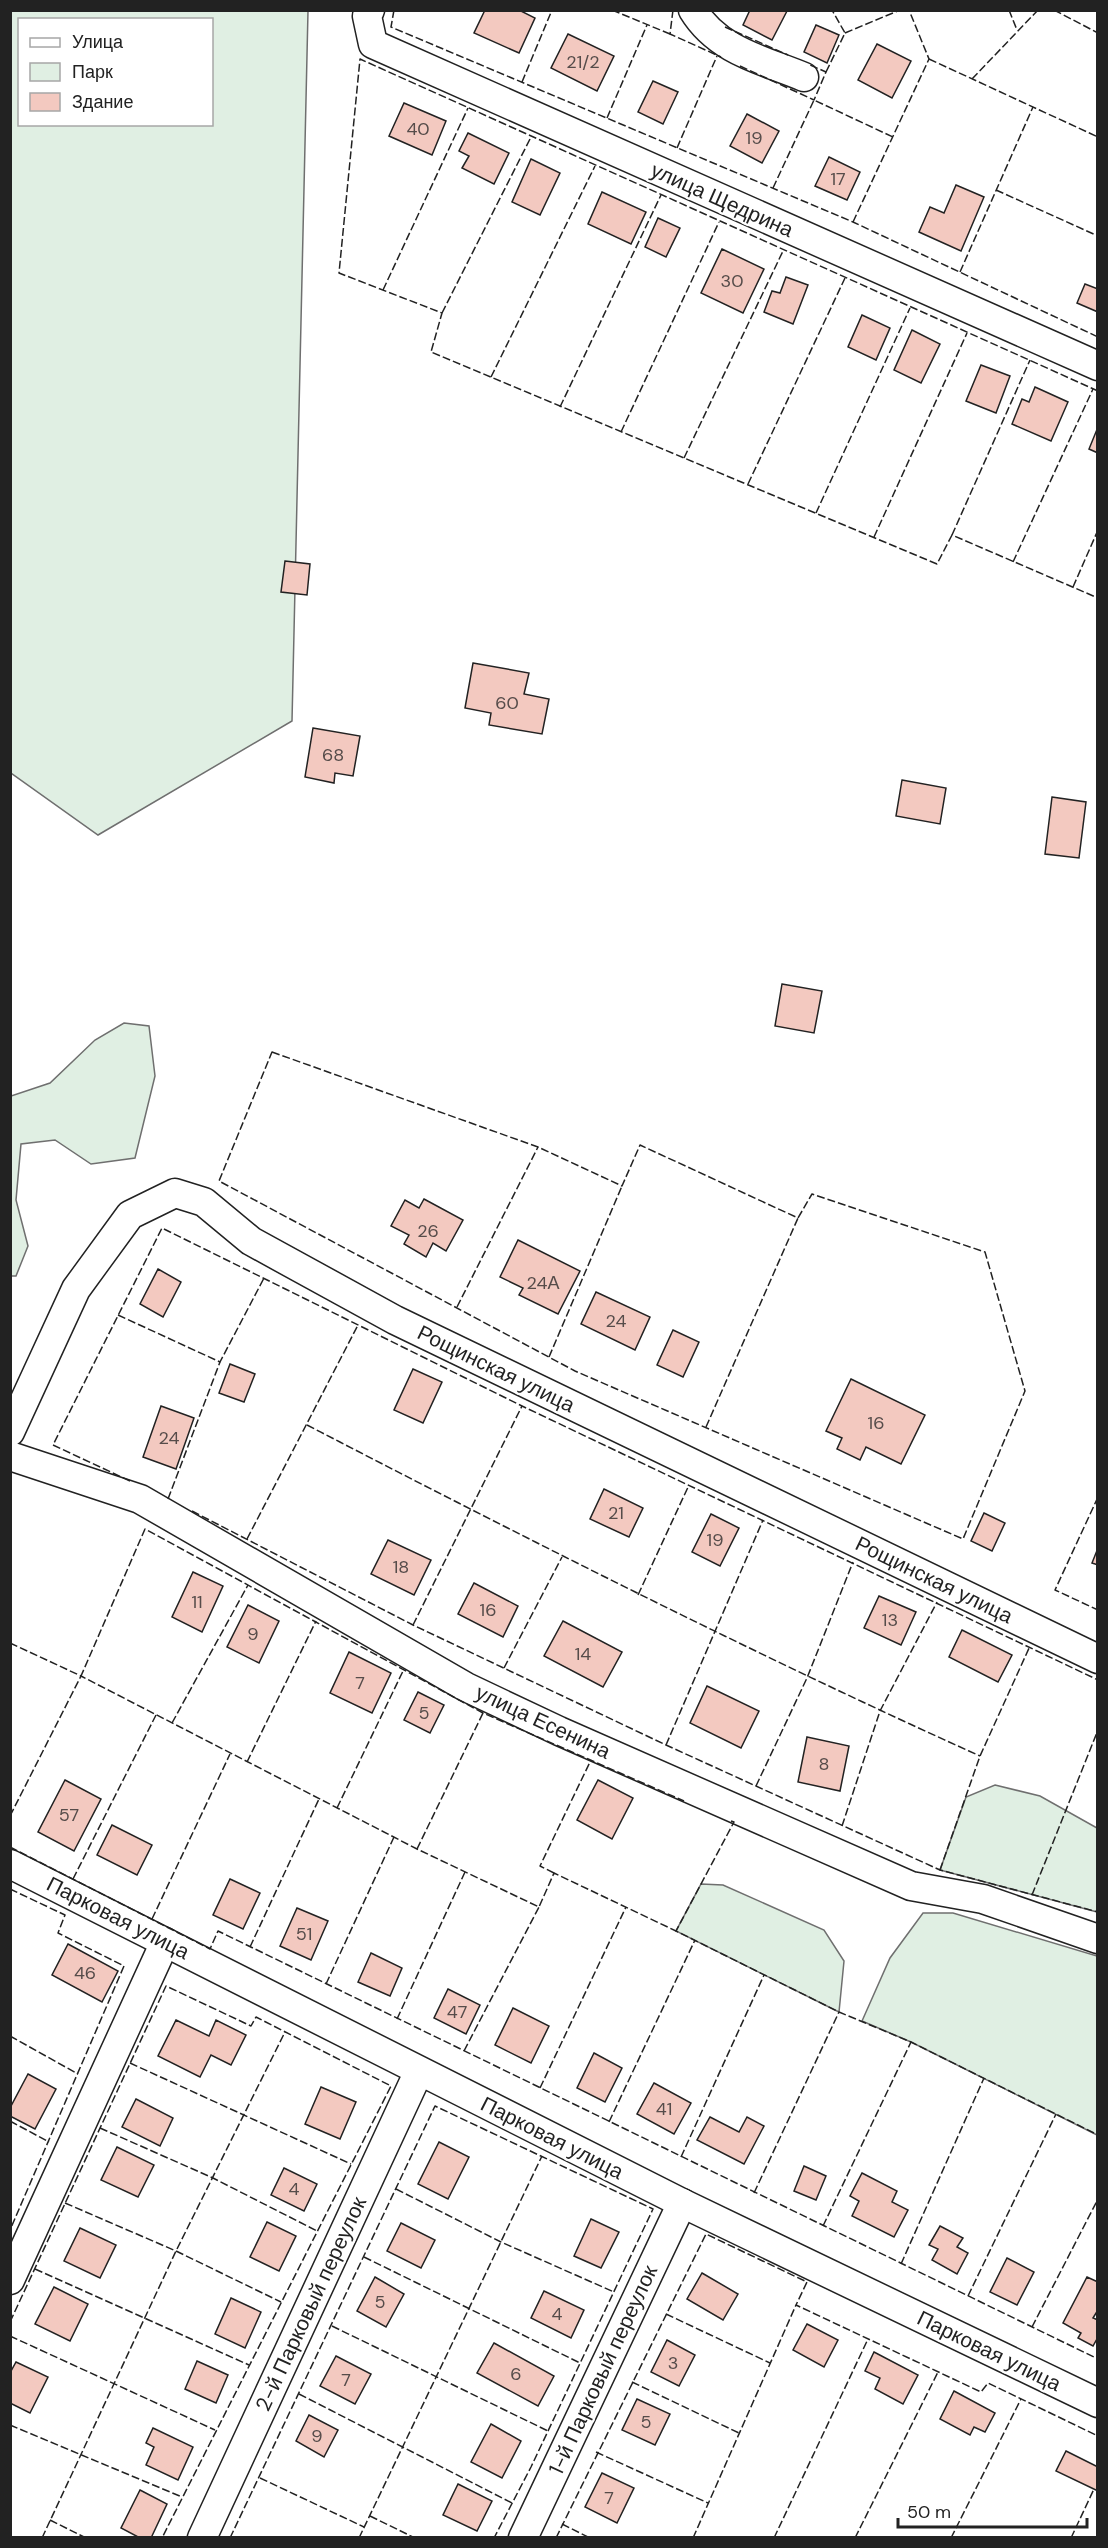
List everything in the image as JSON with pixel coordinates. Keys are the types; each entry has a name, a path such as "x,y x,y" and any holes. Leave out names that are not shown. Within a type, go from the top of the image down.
{"street":[{"path":"693,10 705,29 729,46 804,77"},
{"name":"улица Щедрина","path":"369,13 372,44 1098,366"},
{"name":"Рощинская улица","path":"10,1432 76,1289 130,1215 175,1193 204,1202 251,1241 395,1320 1098,1659"},
{"name":"улица Есенина","path":"10,1456 140,1499 465,1687 570,1736 911,1886 983,1899 1098,1939"},
{"name":"Парковая улица","path":"10,1864 682,2204 1098,2403"},
{"path":"10,2280 165,1942"},
{"name":"2-й Парковый переулок","path":"202,2538 419,2071"},
{"name":"1-й Парковый переулок","path":"524,2538 682,2204"}],"green space":[{"path":"11,11 308,11 292,721 98,835 11,773"},
{"path":"124,1023 149,1026 155,1076 135,1158 91,1164 55,1140 21,1144 16,1200 28,1246 16,1276 11,1276 11,1096 50,1083 95,1040"},
{"path":"995,1785 1040,1796 1097,1828 1097,1912 940,1870 966,1797"},
{"path":"701,1884 723,1885 824,1930 844,1961 839,2012 676,1931"},
{"path":"923,1913 953,1913 1097,1956 1097,2135 911,2042 862,2021 890,1958"}],"building":[{"path":"485,10 519,10 535,18 519,53 474,33"},
{"path":"750,10 787,11 772,40 743,25"},
{"path":"816,25 839,35 827,63 804,52"},
{"path":"568,34 614,56 597,91 551,68"},
{"path":"877,44 911,61 892,98 858,80"},
{"path":"653,81 678,92 663,124 638,112"},
{"path":"404,103 446,121 432,155 389,136"},
{"path":"747,114 779,131 762,163 730,146"},
{"path":"468,133 509,153 494,184 462,168 469,156 459,151"},
{"path":"829,157 860,172 847,200 815,186"},
{"path":"531,159 560,173 540,215 512,202"},
{"path":"956,185 984,197 961,251 919,232 930,207 944,213"},
{"path":"602,192 646,212 631,244 588,224"},
{"path":"658,218 680,228 666,257 645,247"},
{"path":"722,249 764,269 743,313 701,293"},
{"path":"786,277 808,285 793,324 764,312 772,291 780,293"},
{"path":"1085,284 1098,289 1098,312 1077,303"},
{"path":"862,315 890,328 876,360 848,347"},
{"path":"912,330 940,344 921,383 894,370"},
{"path":"981,365 1010,376 996,413 966,401"},
{"path":"1035,387 1068,402 1051,441 1012,424 1022,399 1029,402"},
{"path":"1098,427 1098,453 1089,449"},
{"path":"285,561 310,564 307,595 281,592"},
{"path":"473,663 529,673 524,694 549,699 542,734 489,725 491,713 465,708"},
{"path":"313,728 360,736 353,776 335,773 334,783 305,777"},
{"path":"902,780 946,788 940,824 896,816"},
{"path":"1052,797 1086,802 1079,858 1045,854"},
{"path":"782,984 822,991 814,1033 775,1026"},
{"path":"424,1199 463,1220 446,1251 433,1243 426,1257 404,1244 409,1235 391,1226 405,1200 419,1208"},
{"path":"518,1240 580,1271 558,1314 519,1295 523,1288 500,1277"},
{"path":"158,1269 181,1282 163,1317 140,1304"},
{"path":"596,1292 650,1317 635,1350 581,1324"},
{"path":"673,1330 699,1342 683,1377 657,1365"},
{"path":"230,1364 255,1374 244,1402 219,1393"},
{"path":"413,1369 442,1382 423,1423 394,1410"},
{"path":"851,1379 925,1415 901,1464 866,1447 860,1460 837,1449 842,1438 826,1431"},
{"path":"161,1406 194,1418 176,1469 143,1457"},
{"path":"604,1489 643,1508 629,1537 590,1519"},
{"path":"984,1513 1005,1523 992,1551 971,1541"},
{"path":"711,1514 739,1528 720,1566 692,1552"},
{"path":"388,1540 431,1560 414,1595 371,1574"},
{"path":"1098,1548 1098,1565 1092,1563"},
{"path":"193,1572 223,1586 202,1632 172,1617"},
{"path":"474,1583 518,1606 503,1637 458,1614"},
{"path":"879,1596 916,1612 901,1645 864,1628"},
{"path":"248,1605 279,1621 259,1663 227,1647"},
{"path":"563,1621 622,1652 603,1687 544,1656"},
{"path":"962,1630 1012,1655 998,1682 949,1657"},
{"path":"349,1652 391,1673 372,1713 330,1693"},
{"path":"707,1686 759,1711 741,1748 690,1723"},
{"path":"418,1692 444,1705 430,1733 404,1720"},
{"path":"807,1737 849,1746 840,1791 798,1782"},
{"path":"65,1780 101,1799 74,1851 38,1832"},
{"path":"598,1780 633,1798 612,1839 577,1820"},
{"path":"112,1825 152,1845 137,1875 97,1855"},
{"path":"230,1879 260,1893 243,1929 213,1915"},
{"path":"297,1908 328,1921 311,1960 280,1946"},
{"path":"68,1944 118,1971 102,2002 52,1975"},
{"path":"371,1953 402,1968 390,1996 358,1982"},
{"path":"448,1989 480,2005 466,2034 434,2018"},
{"path":"513,2008 549,2026 531,2063 495,2045"},
{"path":"176,2020 209,2036 216,2020 246,2035 231,2065 211,2055 200,2077 158,2056"},
{"path":"594,2053 622,2068 605,2102 577,2088"},
{"path":"28,2074 56,2089 35,2129 10,2116 10,2108"},
{"path":"654,2083 691,2103 674,2134 637,2114"},
{"path":"321,2087 356,2102 340,2139 305,2124"},
{"path":"136,2099 173,2118 160,2146 122,2127"},
{"path":"710,2117 739,2132 747,2117 764,2126 744,2164 697,2140"},
{"path":"439,2142 469,2157 448,2199 418,2184"},
{"path":"117,2147 154,2165 138,2197 101,2180"},
{"path":"804,2166 826,2176 816,2200 794,2191"},
{"path":"284,2168 317,2184 304,2211 271,2195"},
{"path":"862,2173 897,2191 892,2202 908,2210 894,2237 852,2216 859,2201 850,2196"},
{"path":"591,2219 619,2232 601,2268 574,2256"},
{"path":"267,2222 296,2236 279,2271 250,2257"},
{"path":"401,2223 435,2240 421,2268 387,2251"},
{"path":"940,2226 963,2238 957,2247 968,2253 957,2274 932,2260 938,2249 929,2245"},
{"path":"80,2228 116,2245 100,2278 64,2261"},
{"path":"1007,2258 1034,2272 1017,2305 990,2292"},
{"path":"702,2273 738,2294 723,2320 687,2299"},
{"path":"375,2277 404,2294 386,2327 357,2311"},
{"path":"1087,2277 1098,2282 1098,2310 1093,2318 1098,2320 1098,2337 1093,2346 1078,2338 1081,2333 1063,2323"},
{"path":"54,2287 88,2304 70,2341 35,2324"},
{"path":"544,2291 584,2310 571,2338 531,2318"},
{"path":"231,2298 261,2312 245,2348 215,2334"},
{"path":"807,2324 838,2340 824,2367 793,2350"},
{"path":"667,2340 695,2355 679,2386 651,2372"},
{"path":"494,2343 554,2376 538,2406 477,2373"},
{"path":"874,2352 918,2375 903,2404 875,2389 880,2378 865,2371"},
{"path":"336,2356 371,2374 355,2404 320,2386"},
{"path":"197,2361 228,2375 216,2403 185,2389"},
{"path":"16,2362 48,2377 30,2413 10,2403 10,2373"},
{"path":"954,2391 995,2413 985,2432 974,2427 970,2435 940,2419"},
{"path":"637,2399 670,2414 655,2445 622,2430"},
{"path":"309,2415 338,2430 324,2457 296,2441"},
{"path":"491,2424 521,2441 502,2478 471,2462"},
{"path":"153,2428 193,2447 178,2480 146,2465 154,2447 146,2443"},
{"path":"1066,2451 1098,2467 1098,2491 1056,2471"},
{"path":"602,2473 634,2488 617,2523 585,2507"},
{"path":"458,2484 492,2501 477,2531 443,2515"},
{"path":"140,2490 167,2504 151,2538 140,2538 121,2528"}],"fence":[{"path":"394,10 391,27 853,222 1098,337"},
{"path":"522,82 552,10"},
{"path":"612,10 670,34"},
{"path":"673,10 670,34 721,57"},
{"path":"826,72 845,33 832,10"},
{"path":"845,33 900,10"},
{"path":"853,222 929,59 909,10"},
{"path":"1009,10 1017,30"},
{"path":"972,79 1038,10"},
{"path":"1054,10 1098,33"},
{"path":"607,118 647,25"},
{"path":"725,27 788,55"},
{"path":"677,148 717,56"},
{"path":"1098,391 360,59 339,273 442,313 431,352 937,564 952,535 1098,598"},
{"path":"929,59 1098,137"},
{"path":"740,66 814,100 826,72 810,65"},
{"path":"773,188 814,100 893,137"},
{"path":"960,272 1033,107"},
{"path":"383,290 468,108"},
{"path":"442,313 531,137"},
{"path":"491,377 595,166"},
{"path":"996,190 1098,236"},
{"path":"560,407 661,195"},
{"path":"621,432 719,222"},
{"path":"684,458 783,251"},
{"path":"748,484 845,278"},
{"path":"816,513 910,308"},
{"path":"874,537 967,333"},
{"path":"952,535 1030,360"},
{"path":"1013,562 1093,389"},
{"path":"1073,587 1098,530"},
{"path":"272,1052 538,1147 622,1186 640,1145 798,1218 812,1194 985,1252 1025,1391 963,1539 575,1371 219,1181 272,1052"},
{"path":"457,1307 538,1147"},
{"path":"549,1357 622,1186"},
{"path":"706,1427 798,1218"},
{"path":"130,1481 53,1445 162,1228 522,1406 1098,1680"},
{"path":"118,1315 220,1362 264,1278"},
{"path":"247,1539 358,1325"},
{"path":"168,1499 220,1362"},
{"path":"413,1625 522,1406"},
{"path":"307,1425 641,1595 980,1756"},
{"path":"638,1595 689,1485"},
{"path":"1098,1497 1055,1590 1098,1610"},
{"path":"192,1511 413,1625 666,1745 940,1870 1098,1912"},
{"path":"666,1745 763,1520"},
{"path":"10,1643 81,1676 145,1529 483,1713 684,1801"},
{"path":"504,1668 562,1557"},
{"path":"756,1786 807,1678 853,1562"},
{"path":"172,1723 248,1585"},
{"path":"842,1826 880,1711 937,1602"},
{"path":"247,1762 316,1621"},
{"path":"940,1870 980,1756 1030,1646"},
{"path":"337,1808 404,1669"},
{"path":"10,1816 81,1676 417,1849 539,1907 554,1873 676,1931"},
{"path":"417,1849 483,1713"},
{"path":"73,1879 156,1715"},
{"path":"1032,1895 1098,1730"},
{"path":"152,1919 230,1754"},
{"path":"554,1873 540,1866 590,1762"},
{"path":"250,1947 319,1799"},
{"path":"731,1821 734,1822 676,1931 839,2012 911,2042 1098,2135"},
{"path":"326,1984 394,1837"},
{"path":"10,1847 210,1949 218,1931 1098,2359"},
{"path":"397,2019 465,1872"},
{"path":"10,1889 65,1915 58,1933 124,1966 10,2230"},
{"path":"464,2051 539,1907"},
{"path":"540,2088 626,1907"},
{"path":"609,2122 695,1940"},
{"path":"681,2157 764,1975"},
{"path":"10,2322 166,1986 251,2026 256,2017 391,2086 162,2538"},
{"path":"754,2193 839,2012"},
{"path":"42,2538 176,2251 285,2032"},
{"path":"10,2036 78,2074"},
{"path":"823,2226 911,2042"},
{"path":"130,2063 351,2164"},
{"path":"901,2264 984,2078"},
{"path":"230,2538 435,2106 653,2209 531,2467 494,2538"},
{"path":"968,2296 1056,2114"},
{"path":"10,2121 49,2142"},
{"path":"100,2128 213,2178 317,2231"},
{"path":"359,2538 542,2156"},
{"path":"396,2189 501,2242 614,2292"},
{"path":"1032,2327 1098,2199"},
{"path":"65,2203 176,2251 281,2302"},
{"path":"556,2538 706,2234 807,2282 796,2305 981,2392 988,2383 1098,2436"},
{"path":"364,2257 580,2363"},
{"path":"35,2269 249,2365"},
{"path":"693,2538 796,2305"},
{"path":"666,2314 770,2363"},
{"path":"332,2326 548,2431"},
{"path":"10,2336 215,2430"},
{"path":"774,2538 868,2339"},
{"path":"855,2538 938,2372"},
{"path":"632,2382 739,2433"},
{"path":"299,2394 512,2503"},
{"path":"951,2538 1021,2399"},
{"path":"10,2425 182,2497"},
{"path":"596,2452 708,2503"},
{"path":"260,2478 364,2527"},
{"path":"1071,2538 1094,2489"},
{"path":"370,2516 415,2538"},
{"path":"50,2520 86,2538"},
{"path":"562,2524 590,2538"}]}
